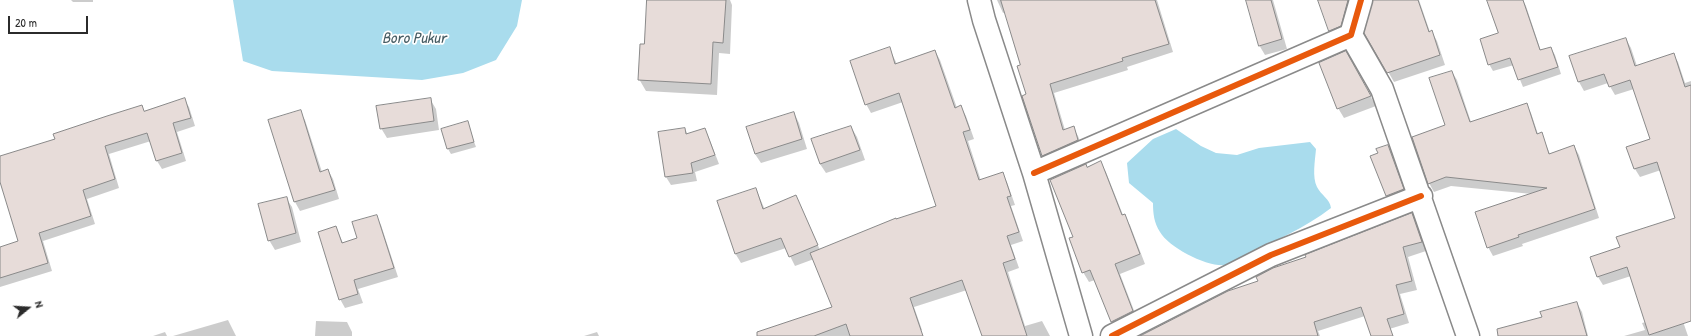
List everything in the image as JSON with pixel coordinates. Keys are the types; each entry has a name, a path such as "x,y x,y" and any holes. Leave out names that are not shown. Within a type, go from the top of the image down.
{"street":[{"path":"979,0 1034,173 1081,336"},
{"path":"1361,0 1351,35 1382,88 1421,196 1468,336"},
{"path":"1034,173 1351,35"},
{"path":"1112,336 1271,255 1421,196"}],"water":[{"name":"Boro Pukur","path":"233,0 522,0 517,26 496,60 463,73 422,80 272,71 243,61"},
{"path":"1176,129 1201,146 1216,153 1237,155 1259,148 1310,142 1316,149 1314,169 1315,183 1329,202 1331,208 1300,228 1229,264 1219,265 1190,256 1165,238 1155,222 1153,203 1129,183 1127,163 1153,139"}],"building":[{"path":"647,0 726,0 723,43 713,42 711,84 638,80 640,44 644,44"},
{"path":"1001,0 1155,0 1169,44 1122,58 1123,61 1050,84 1063,130 1074,126 1078,140 1042,156 1022,96 1026,94 1017,66 1020,65"},
{"path":"1246,0 1271,0 1282,39 1259,46"},
{"path":"1318,0 1348,0 1341,26 1329,31"},
{"path":"1373,0 1418,0 1429,32 1432,30 1440,55 1387,73 1364,33"},
{"path":"1487,0 1523,0 1540,50 1551,47 1558,67 1518,80 1510,58 1488,65 1480,39 1498,33"},
{"path":"1626,38 1635,66 1674,53 1685,87 1691,85 1691,321 1649,335 1627,267 1597,277 1590,257 1620,247 1616,237 1675,218 1657,162 1634,169 1626,147 1650,139 1630,80 1609,87 1604,74 1578,82 1569,56"},
{"path":"890,47 895,64 935,50 955,108 961,105 970,130 963,132 979,180 1003,172 1011,196 1007,197 1019,232 1007,236 1015,259 1003,263 1027,336 982,336 962,280 910,298 923,336 850,336 846,324 814,336 757,336 757,332 832,307 810,253 896,218 936,206 899,93 865,105 850,61"},
{"path":"1346,51 1371,96 1337,109 1319,63"},
{"path":"1452,71 1470,122 1527,103 1537,134 1542,132 1549,154 1574,145 1595,209 1518,235 1519,237 1487,248 1475,212 1547,188 1446,177 1428,184 1412,137 1445,125 1429,78"},
{"path":"185,98 191,118 173,123 182,153 156,161 147,133 105,146 115,179 83,190 91,216 39,233 48,263 0,278 0,247 18,241 0,182 0,156 55,139 53,134 142,105 144,111"},
{"path":"431,98 434,121 380,129 376,106"},
{"path":"301,110 320,172 328,169 335,190 294,202 268,120"},
{"path":"794,112 802,139 755,154 746,127"},
{"path":"468,121 474,142 447,149 441,129"},
{"path":"851,126 860,150 820,164 811,139"},
{"path":"685,128 686,134 705,128 715,155 691,163 693,173 665,177 658,132"},
{"path":"1388,145 1404,189 1386,196 1370,156 1378,153 1376,149"},
{"path":"1101,161 1122,215 1125,214 1140,254 1115,264 1133,311 1111,322 1090,270 1082,273 1069,238 1073,237 1050,180 1086,164 1087,167"},
{"path":"756,188 763,209 796,195 818,245 789,257 781,238 735,254 717,201"},
{"path":"287,197 296,233 268,241 258,204"},
{"path":"1412,213 1422,242 1403,247 1412,281 1396,285 1404,314 1387,319 1393,336 1371,336 1361,307 1314,322 1318,336 1140,336 1228,291 1258,281 1256,277 1273,268 1306,257 1305,255"},
{"path":"377,215 394,268 354,280 358,294 339,300 318,232 336,226 342,243 357,238 352,222"},
{"path":"1577,302 1587,336 1498,336 1497,329 1542,317 1540,312"}],"cycle path":[{"path":"1034,173 1351,35 1361,0"},
{"path":"1112,336 1271,255 1421,196"}]}
